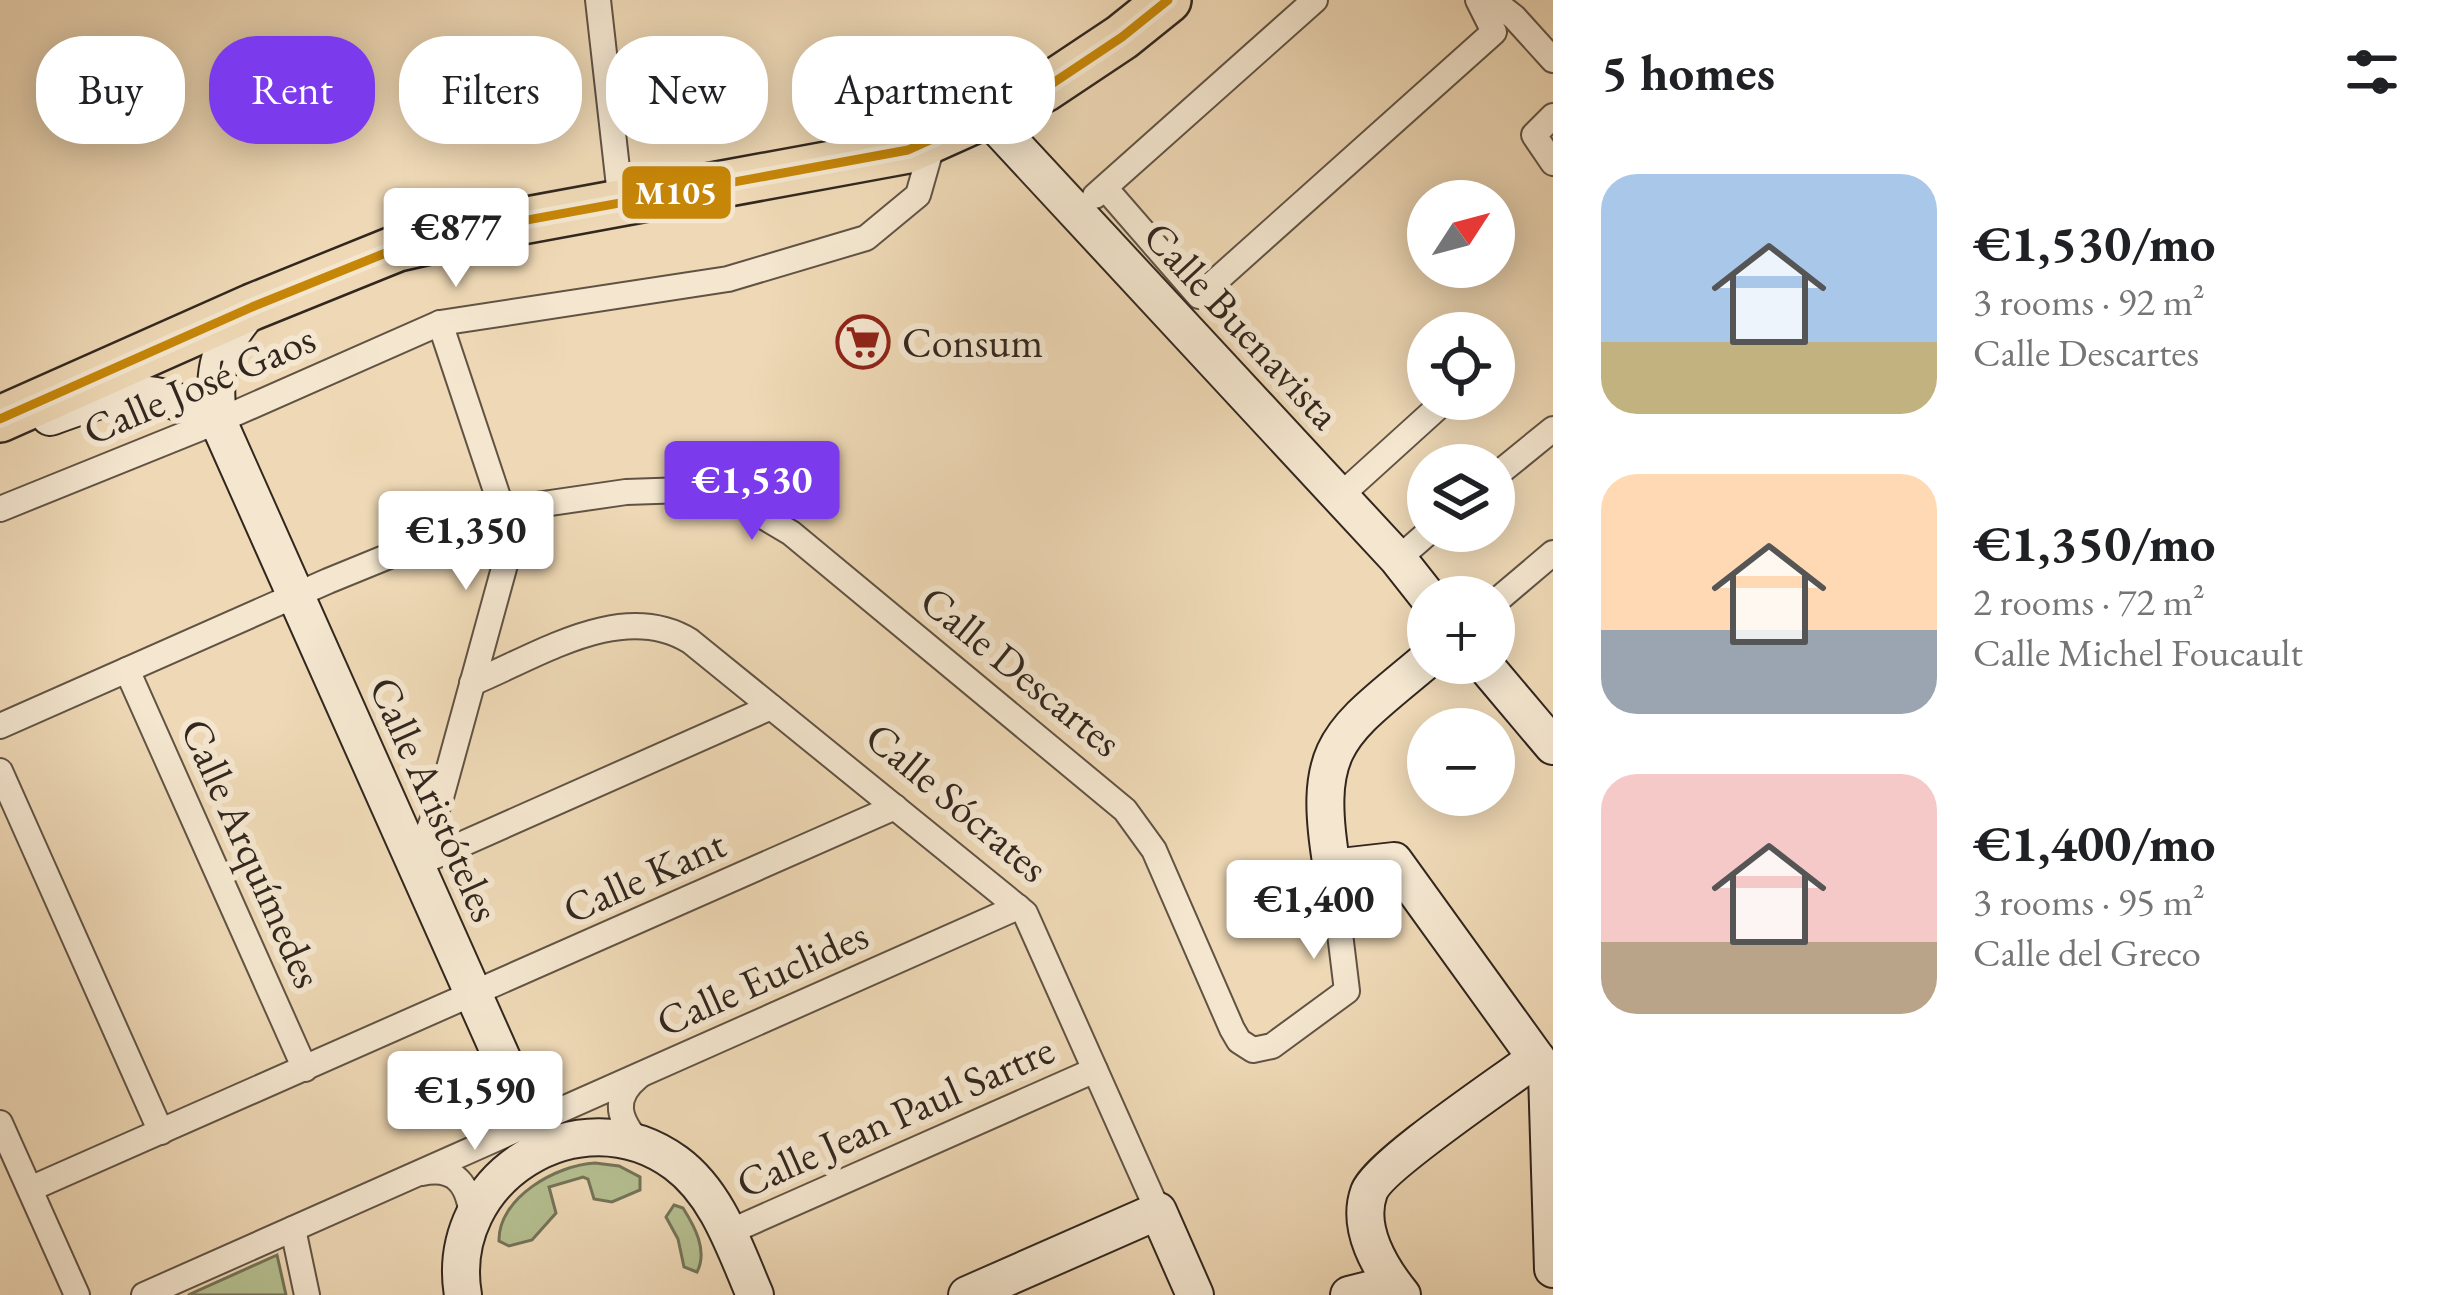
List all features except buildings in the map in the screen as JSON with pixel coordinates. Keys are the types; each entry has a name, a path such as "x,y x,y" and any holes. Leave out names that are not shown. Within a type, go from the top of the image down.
{"highway":[{"path":"1055,81 1168,0"},
{"path":"0,419 398,248 922,144"}],"street":[{"path":"598,0 621,204"},
{"path":"1073,210 1106,189 1315,0"},
{"path":"1106,189 1199,296 1494,32 1478,0"},
{"path":"1492,0 1553,60"},
{"path":"1553,116 1534,135 1553,163"},
{"name":"Calle José Gaos","path":"0,509 218,421 440,323 728,279 866,238 918,195 933,144"},
{"name":"Calle Buenavista","path":"1013,144 1411,576"},
{"name":"Calle Aristóteles","path":"252,307 225,340 214,380 218,421 536,1136"},
{"path":"415,865 440,801 512,539 440,323"},
{"path":"0,430 118,393 177,398 218,421"},
{"path":"1340,496 1425,420"},
{"path":"1515,460 1553,429"},
{"name":"Calle Descartes","path":"0,726 295,595 502,510 626,492 685,490 739,502 791,533 1125,809 1154,850 1239,1041 1253,1050 1272,1046 1348,991 1332,868"},
{"path":"1398,559 1407,551"},
{"path":"1515,585 1553,553"},
{"name":"Calle Sócrates","path":"472,683 607,628 651,624 690,641 1018,907 1195,1295"},
{"name":"Calle Arquímedes","path":"127,670 305,1069"},
{"path":"1407,677 1345,729 1327,770 1324,823 1332,868 1394,861 1547,1073 1553,1269"},
{"path":"1501,684 1553,746"},
{"path":"415,865 771,707"},
{"path":"0,771 161,1132"},
{"name":"Calle Kant","path":"30,1190 895,807"},
{"name":"Calle Euclides","path":"144,1295 414,1175 536,1136 645,1072 1018,907"},
{"path":"1349,1295 1397,1289 1368,1235 1370,1188 1536,1058"},
{"name":"Calle Jean Paul Sartre","path":"728,1233 1095,1070"},
{"path":"640,1144 626,1129 619,1109 625,1089 645,1072"},
{"path":"0,1123 77,1295"},
{"path":"463,1295 461,1262 472,1218 496,1180 536,1136 596,1136 660,1152 696,1180 728,1233 755,1295"},
{"path":"480,1295 481,1247 490,1216 507,1192 541,1162 571,1150 592,1148 647,1161 687,1191 699,1206 739,1295"},
{"path":"414,1175 441,1170 460,1179 470,1198 472,1218"},
{"path":"967,1295 1157,1210"},
{"path":"293,1228 307,1295"}],"green space":[{"path":"595,1163 619,1166 640,1177 640,1190 612,1202 594,1199 583,1177 549,1187 556,1213 532,1240 509,1246 499,1241 508,1211 532,1187 563,1170"},
{"path":"674,1205 683,1208 699,1239 697,1272 684,1267 678,1239 666,1217"},
{"path":"277,1255 286,1295 188,1295"}],"transit line":[{"name":"M105","path":"0,419 398,248 908,150 1044,89 1168,0"}],"place":[{"name":"Consum","path":"863,342"}]}
